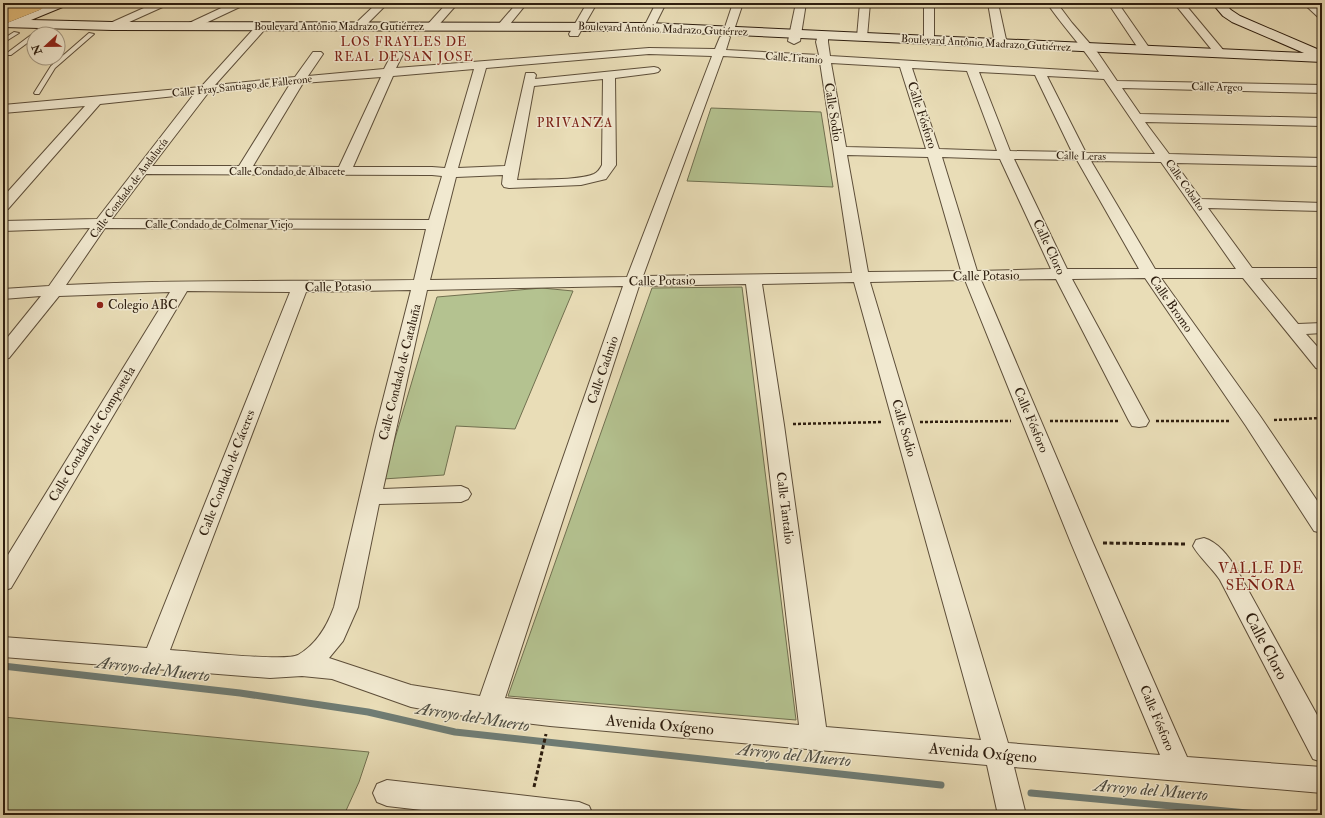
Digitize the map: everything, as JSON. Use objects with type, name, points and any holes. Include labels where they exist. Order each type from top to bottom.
[{"type":"main road","points":[[3,6],[10,3]]},
{"type":"main road","points":[[6,26],[38,3]]},
{"type":"street","points":[[6,26],[61,3]]},
{"type":"street","points":[[3,10],[34,8],[61,3]]},
{"type":"street","points":[[61,3],[50,16],[58,22],[80,26]]},
{"type":"street","points":[[112,26],[163,3]]},
{"type":"street","points":[[191,26],[240,3]]},
{"type":"street","points":[[359,26],[383,3]]},
{"type":"street","points":[[432,26],[453,3]]},
{"type":"street","points":[[502,27],[522,3]]},
{"type":"street","points":[[576,30],[592,3]]},
{"type":"street","points":[[649,27],[661,3]]},
{"type":"street","name":"Calle Cadmio","points":[[490,707],[633,281],[738,3]]},
{"type":"street","points":[[795,37],[801,3]]},
{"type":"street","points":[[862,37],[865,3]]},
{"type":"street","points":[[929,3],[929,40]]},
{"type":"street","points":[[993,3],[1000,44]]},
{"type":"street","name":"Calle Cobalto","points":[[1052,3],[1091,51],[1136,118],[1248,274],[1322,364]]},
{"type":"street","points":[[1113,3],[1144,50]]},
{"type":"street","points":[[1179,3],[1220,53]]},
{"type":"street","points":[[1218,3],[1227,13],[1236,19],[1322,58]]},
{"type":"street","points":[[1234,3],[1244,13],[1255,19],[1322,47]]},
{"type":"street","points":[[1308,3],[1322,15]]},
{"type":"street","name":"Boulevard Antônio Madrazo Gutiérrez","points":[[6,26],[191,26],[259,30],[576,30],[649,27],[725,40]]},
{"type":"street","name":"Boulevard Antônio Madrazo Gutiérrez","points":[[6,26],[26,32]]},
{"type":"street","name":"Boulevard Antônio Madrazo Gutiérrez","points":[[66,34],[259,30],[359,26],[502,27],[576,30],[725,40],[795,37],[1091,51],[1144,50],[1322,58]]},
{"type":"street","name":"Calle Condado de Andalucía","points":[[3,354],[55,290],[101,223],[204,90],[259,30]]},
{"type":"street","name":"Boulevard Antônio Madrazo Gutiérrez","points":[[822,38],[862,37],[929,40],[1322,66]]},
{"type":"street","name":"Calle Sodio","points":[[822,38],[861,278],[998,754],[1012,815]]},
{"type":"street","name":"Calle Titanio","points":[[481,66],[649,51],[725,40],[825,60],[1039,72],[1110,80]]},
{"type":"street","points":[[244,170],[299,80],[317,54]]},
{"type":"street","points":[[344,171],[398,54]]},
{"type":"street","name":"Calle Fósforo","points":[[905,64],[934,153],[971,276],[1082,543],[1179,768]]},
{"type":"street","name":"Calle Fray Santiago de Fallerone","points":[[3,109],[299,80],[481,66]]},
{"type":"street","name":"Calle Condado de Cataluña","points":[[302,666],[331,641],[340,625],[346,607],[357,563],[370,497],[422,286],[435,225],[444,170],[481,66]]},
{"type":"street","name":"Calle Cloro","points":[[972,68],[1005,154],[1061,274],[1139,421]]},
{"type":"street","points":[[609,74],[609,165],[603,174],[600,177],[587,180],[509,188],[511,166],[530,79],[654,70]]},
{"type":"street","name":"Calle Bromo","points":[[1039,72],[1081,156],[1150,274],[1253,421],[1322,525]]},
{"type":"street","name":"Calle Argeo","points":[[1110,80],[1322,89]]},
{"type":"street","points":[[3,206],[96,101]]},
{"type":"street","points":[[1136,118],[1322,122]]},
{"type":"street","name":"Calle Leras","points":[[840,151],[1322,162]]},
{"type":"street","name":"Calle Condado de Albacete","points":[[142,170],[444,170],[511,166]]},
{"type":"street","points":[[1197,203],[1322,207]]},
{"type":"street","name":"Calle Condado de Colmenar Viejo","points":[[3,226],[101,223],[435,225]]},
{"type":"street","name":"Calle Potasio","points":[[3,294],[55,290],[182,286],[422,286],[1061,274],[1322,273]]},
{"type":"street","name":"Calle Tantalio","points":[[754,279],[814,738]]},
{"type":"street","name":"Calle Condado de Compostela","points":[[3,582],[182,286]]},
{"type":"street","name":"Calle Condado de Cáceres","points":[[156,658],[300,287]]},
{"type":"street","points":[[1292,328],[1322,328]]},
{"type":"street","points":[[370,497],[461,494]]},
{"type":"street","name":"Calle Cloro","points":[[1204,546],[1220,562],[1228,574],[1322,750]]},
{"type":"street","name":"Avenida Oxígeno","points":[[3,647],[270,668],[302,666],[332,669],[411,696],[449,703],[550,715],[998,754],[1322,780]]},
{"type":"street","points":[[387,793],[579,815]]},
{"type":"lane","points":[[3,41],[6,26]]},
{"type":"lane","points":[[37,92],[53,67],[91,34]]},
{"type":"lane","points":[[9,54],[26,41]]},
{"type":"path","points":[[1082,543],[1159,542],[1204,546]]},
{"type":"path","points":[[534,782],[547,729]]},
{"type":"green space","points":[[711,108],[821,112],[833,187],[687,181]]},
{"type":"green space","points":[[742,287],[796,720],[508,696],[652,288]]},
{"type":"green space","points":[[542,288],[573,291],[515,429],[456,426],[444,475],[383,479],[437,297]]},
{"type":"green space","points":[[3,717],[369,752],[359,782],[344,815],[3,815]]},
{"type":"waterway","name":"Arroyo del Muerto","points":[[3,666],[240,693],[368,712],[455,732],[941,785]]},
{"type":"waterway","name":"Arroyo del Muerto","points":[[1031,793],[1269,815]]},
{"type":"place","name":"Colegio ABC","points":[[100,305]]},
{"type":"district","name":"LOS FRAYLES DE REAL DE SAN JOSE","points":[[404,50]]},
{"type":"district","name":"PRIVANZA","points":[[575,123]]},
{"type":"district","name":"VALLE DE SEÑORA","points":[[1261,576]]}]
